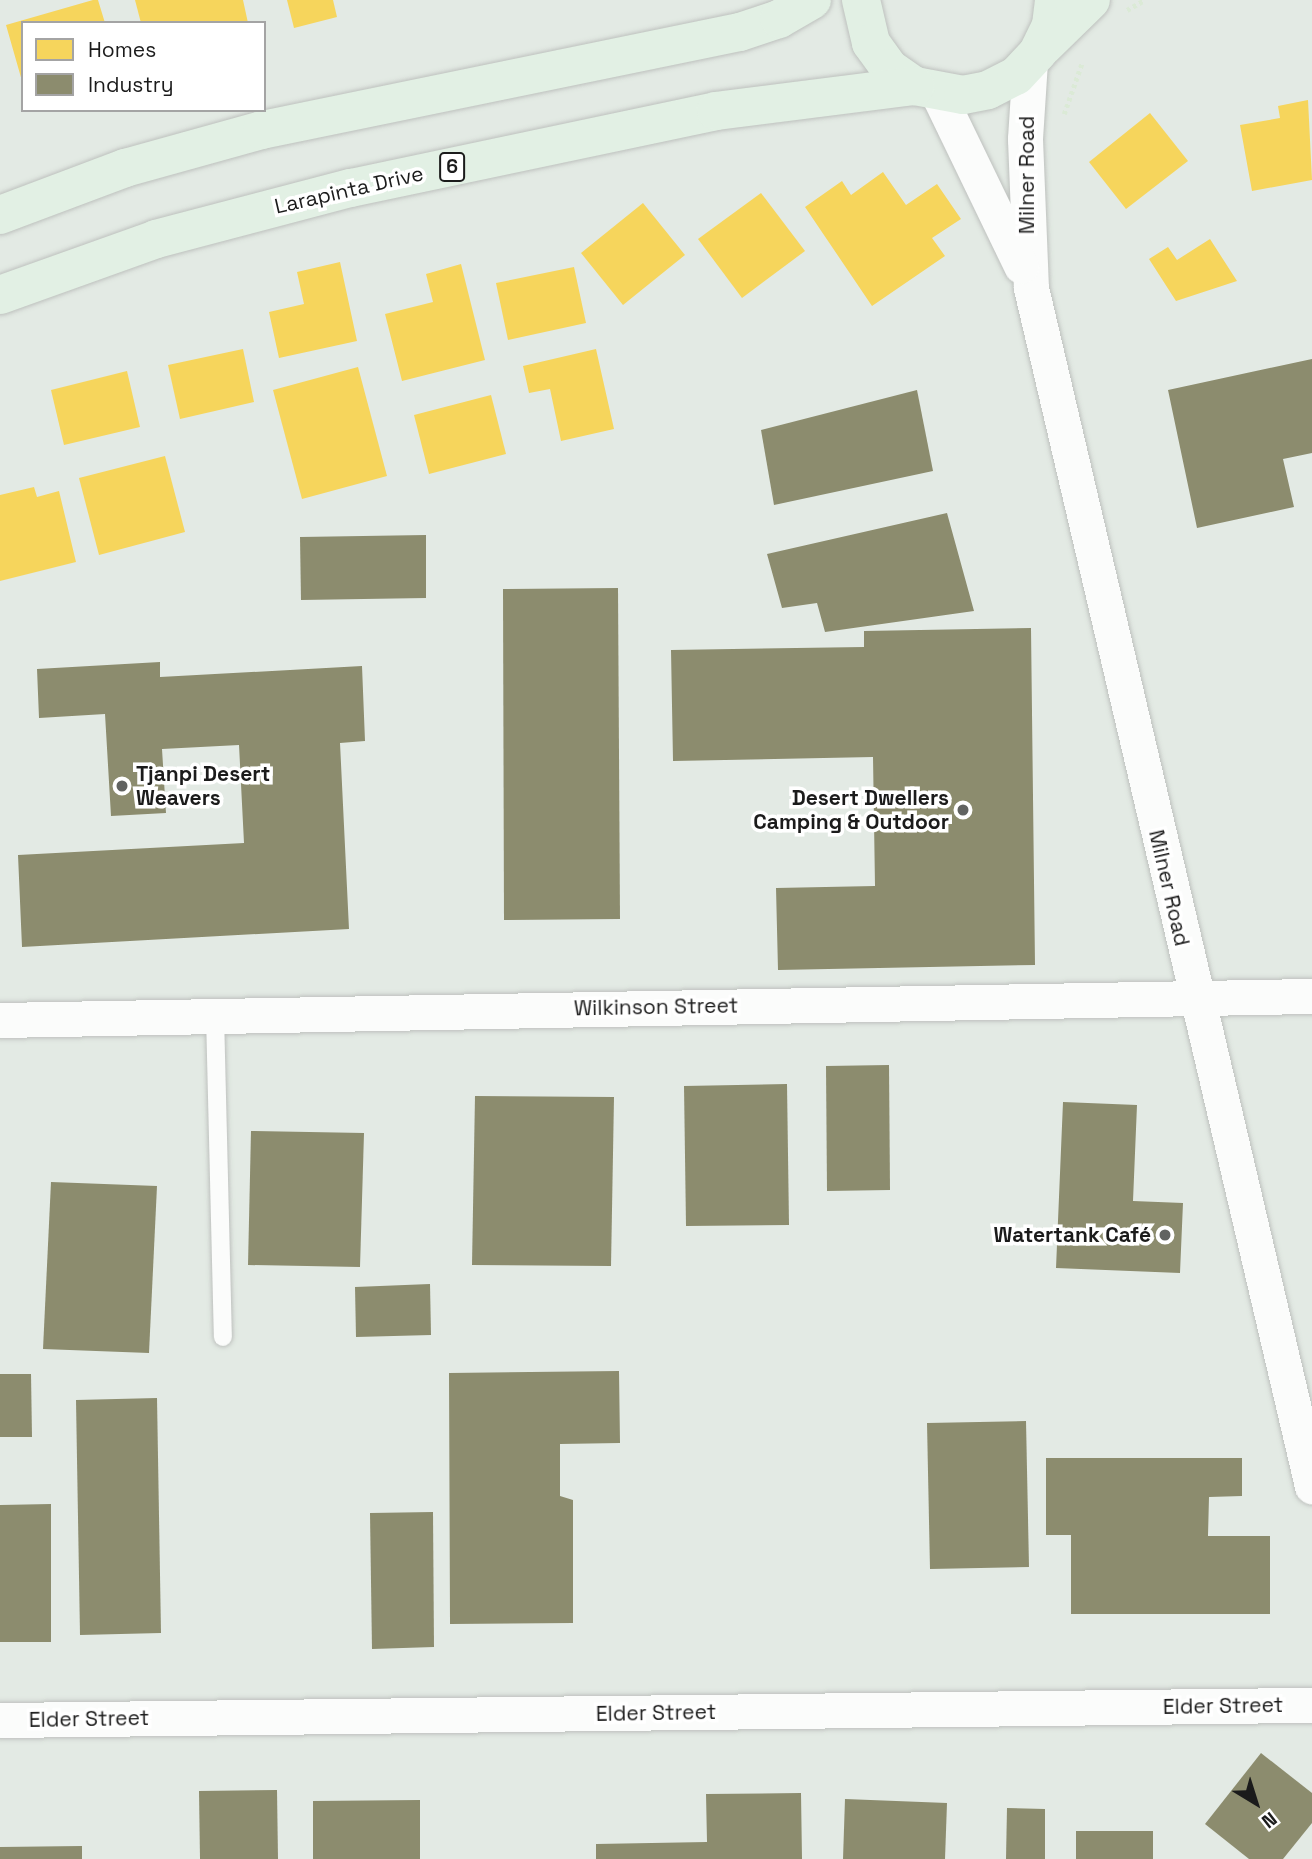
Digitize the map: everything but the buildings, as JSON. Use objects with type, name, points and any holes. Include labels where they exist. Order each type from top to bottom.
[{"type":"main road","points":[[0,215],[125,168],[262,130],[740,32],[779,19],[812,0]]},
{"type":"main road","points":[[861,0],[871,43],[889,68],[926,90]]},
{"type":"main road","name":"6","points":[[1034,57],[1051,25],[1054,0]]},
{"type":"main road","name":"6","points":[[926,90],[988,90],[1016,76],[1091,0]]},
{"type":"main road","name":"Larapinta Drive","points":[[0,295],[70,266],[156,239],[351,188],[728,109],[926,90]]},
{"type":"street","name":"Milner Road","points":[[1034,57],[1025,139],[1031,288],[1194,996],[1312,1486]]},
{"type":"street","name":"Milner Road","points":[[926,90],[1031,288]]},
{"type":"street","name":"Wilkinson Street","points":[[0,1020],[1194,996],[1312,996]]},
{"type":"street","name":"Elder Street","points":[[0,1720],[1312,1705]]},
{"type":"lane","points":[[215,1015],[223,1337]]},
{"type":"place","name":"Tjanpi Desert Weavers","points":[[122,786]]},
{"type":"place","name":"Desert Dwellers Camping & Outdoor","points":[[963,810]]},
{"type":"place","name":"Watertank Café","points":[[1165,1235]]}]
